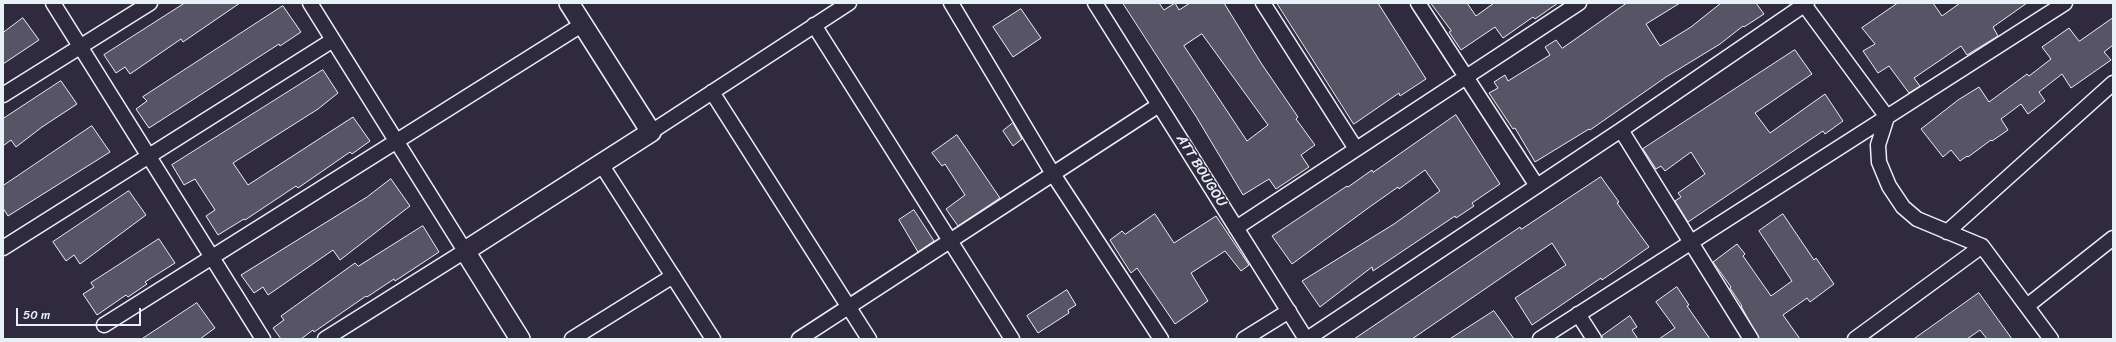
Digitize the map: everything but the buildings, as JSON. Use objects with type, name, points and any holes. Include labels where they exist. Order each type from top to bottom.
[{"type":"street","points":[[54,3],[263,339]]},
{"type":"street","points":[[3,95],[150,3]]},
{"type":"street","points":[[310,3],[520,339]]},
{"type":"street","points":[[569,3],[651,132]]},
{"type":"street","points":[[325,339],[651,132],[849,3]]},
{"type":"street","points":[[951,3],[1053,174],[1161,339]]},
{"type":"street","name":"ATT BOUGOU","points":[[1095,3],[1306,339]]},
{"type":"street","points":[[1263,3],[1356,150]]},
{"type":"street","points":[[1418,3],[1537,186]]},
{"type":"street","points":[[1540,339],[2065,3]]},
{"type":"street","points":[[1236,228],[1576,4]]},
{"type":"street","points":[[1306,339],[1621,130],[1804,4],[1887,117]]},
{"type":"street","points":[[104,325],[213,258],[583,24]]},
{"type":"street","points":[[814,26],[951,240],[1012,339]]},
{"type":"street","points":[[3,248],[334,40]]},
{"type":"street","points":[[1947,232],[2113,83]]},
{"type":"street","points":[[712,92],[869,339]]},
{"type":"street","points":[[798,339],[1159,105]]},
{"type":"street","points":[[1887,117],[1878,145],[1879,162],[1889,186],[1903,207],[1917,219],[1982,246],[2051,339]]},
{"type":"street","points":[[1621,130],[1752,339]]},
{"type":"street","points":[[601,164],[713,339]]},
{"type":"street","points":[[2027,306],[2113,238]]},
{"type":"street","points":[[1855,339],[1982,246]]},
{"type":"street","points":[[572,339],[673,276]]},
{"type":"street","points":[[1244,339],[1289,311]]},
{"type":"street","points":[[1578,314],[1594,339]]}]
